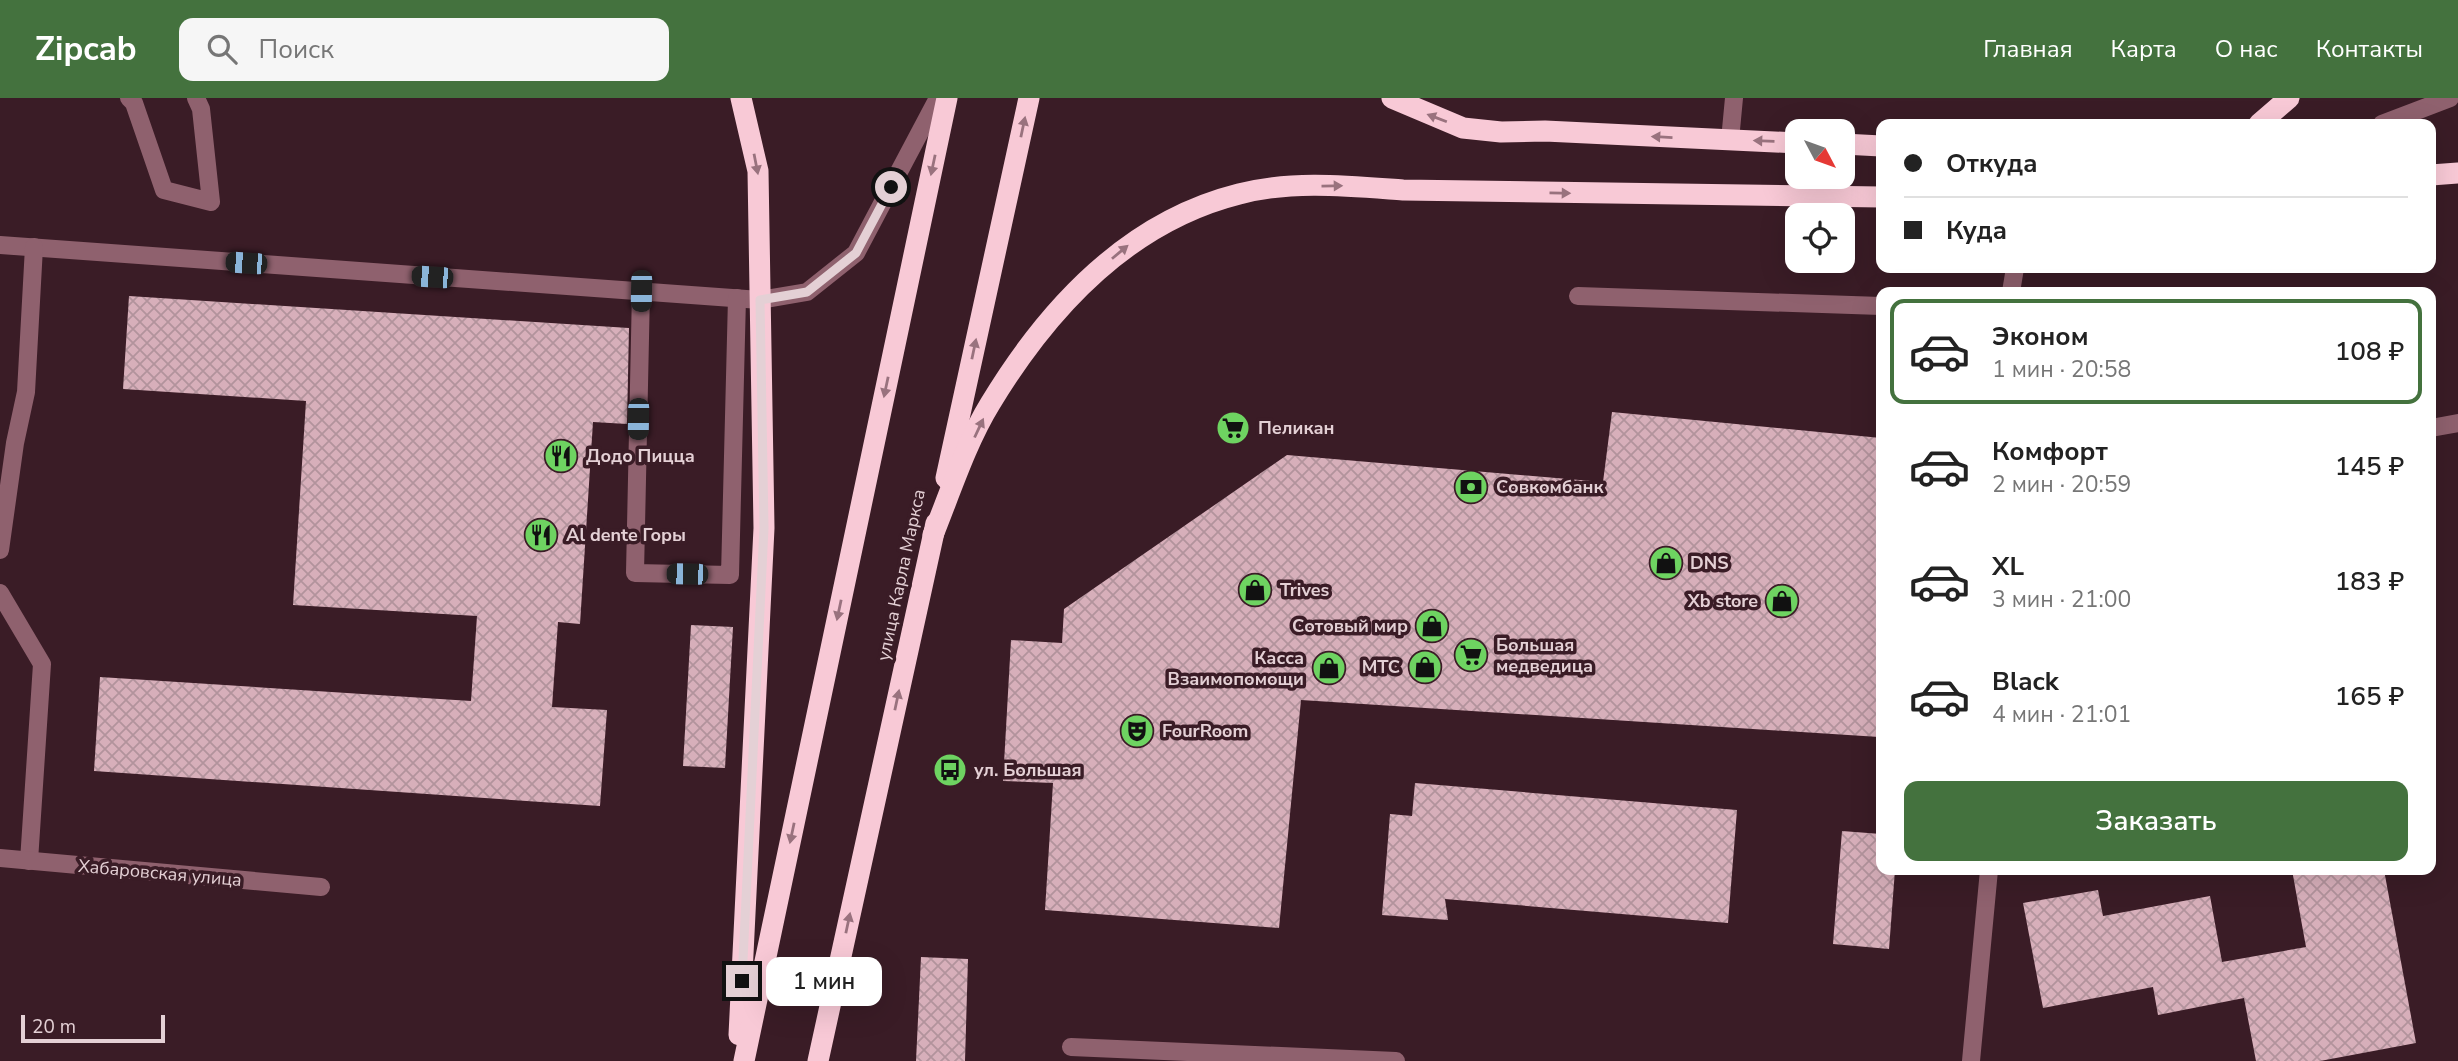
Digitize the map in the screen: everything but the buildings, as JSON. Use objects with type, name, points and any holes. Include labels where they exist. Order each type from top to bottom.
[{"type":"highway","points":[[738,1061],[764,528],[758,171],[741,98]]},
{"type":"highway","points":[[744,1061],[947,98]]},
{"type":"highway","name":"улица Карла Маркса","points":[[818,1061],[1029,98]]},
{"type":"highway","points":[[1392,98],[1464,128],[1501,132],[1545,131],[1785,142]]},
{"type":"highway","points":[[2265,119],[2289,98]]},
{"type":"highway","points":[[1855,145],[1876,146]]},
{"type":"highway","points":[[2436,175],[2458,173]]},
{"type":"highway","points":[[933,536],[989,406],[1018,362],[1059,309],[1134,240],[1167,220],[1200,206],[1253,191],[1346,186],[1403,190],[1876,197]]},
{"type":"street","points":[[129,98],[134,103],[164,190],[211,202],[201,108],[196,98]]},
{"type":"street","points":[[0,245],[760,300],[807,292],[856,253],[938,98]]},
{"type":"street","points":[[1730,140],[1734,98]]},
{"type":"street","points":[[2395,119],[2450,98]]},
{"type":"street","points":[[0,550],[15,443],[26,393],[34,247]]},
{"type":"street","points":[[641,291],[635,573],[730,576],[737,298]]},
{"type":"street","points":[[1578,296],[1876,306]]},
{"type":"street","points":[[2436,427],[2458,423]]},
{"type":"street","points":[[0,593],[42,664],[29,861]]},
{"type":"street","name":"Хабаровская улица","points":[[0,858],[321,887]]},
{"type":"street","points":[[1971,1061],[1989,875]]},
{"type":"street","points":[[1070,1047],[1396,1061]]},
{"type":"place","name":"Пеликан","points":[[1233,428]]},
{"type":"place","name":"Додо Пицца","points":[[561,456]]},
{"type":"place","name":"Совкомбанк","points":[[1471,487]]},
{"type":"place","name":"Al dente Горы","points":[[541,535]]},
{"type":"place","name":"DNS","points":[[1666,563]]},
{"type":"place","name":"Trives","points":[[1255,590]]},
{"type":"place","name":"Xb store","points":[[1782,601]]},
{"type":"place","name":"Сотовый мир","points":[[1432,626]]},
{"type":"place","name":"Большая медведица","points":[[1471,655]]},
{"type":"place","name":"МТС","points":[[1425,667]]},
{"type":"place","name":"Касса Взаимопомощи","points":[[1329,668]]},
{"type":"place","name":"FourRoom","points":[[1137,731]]},
{"type":"place","name":"ул. Большая","points":[[950,770]]},
{"type":"route","points":[[742,981],[764,528],[760,300],[807,292],[856,253],[891,187]]}]
